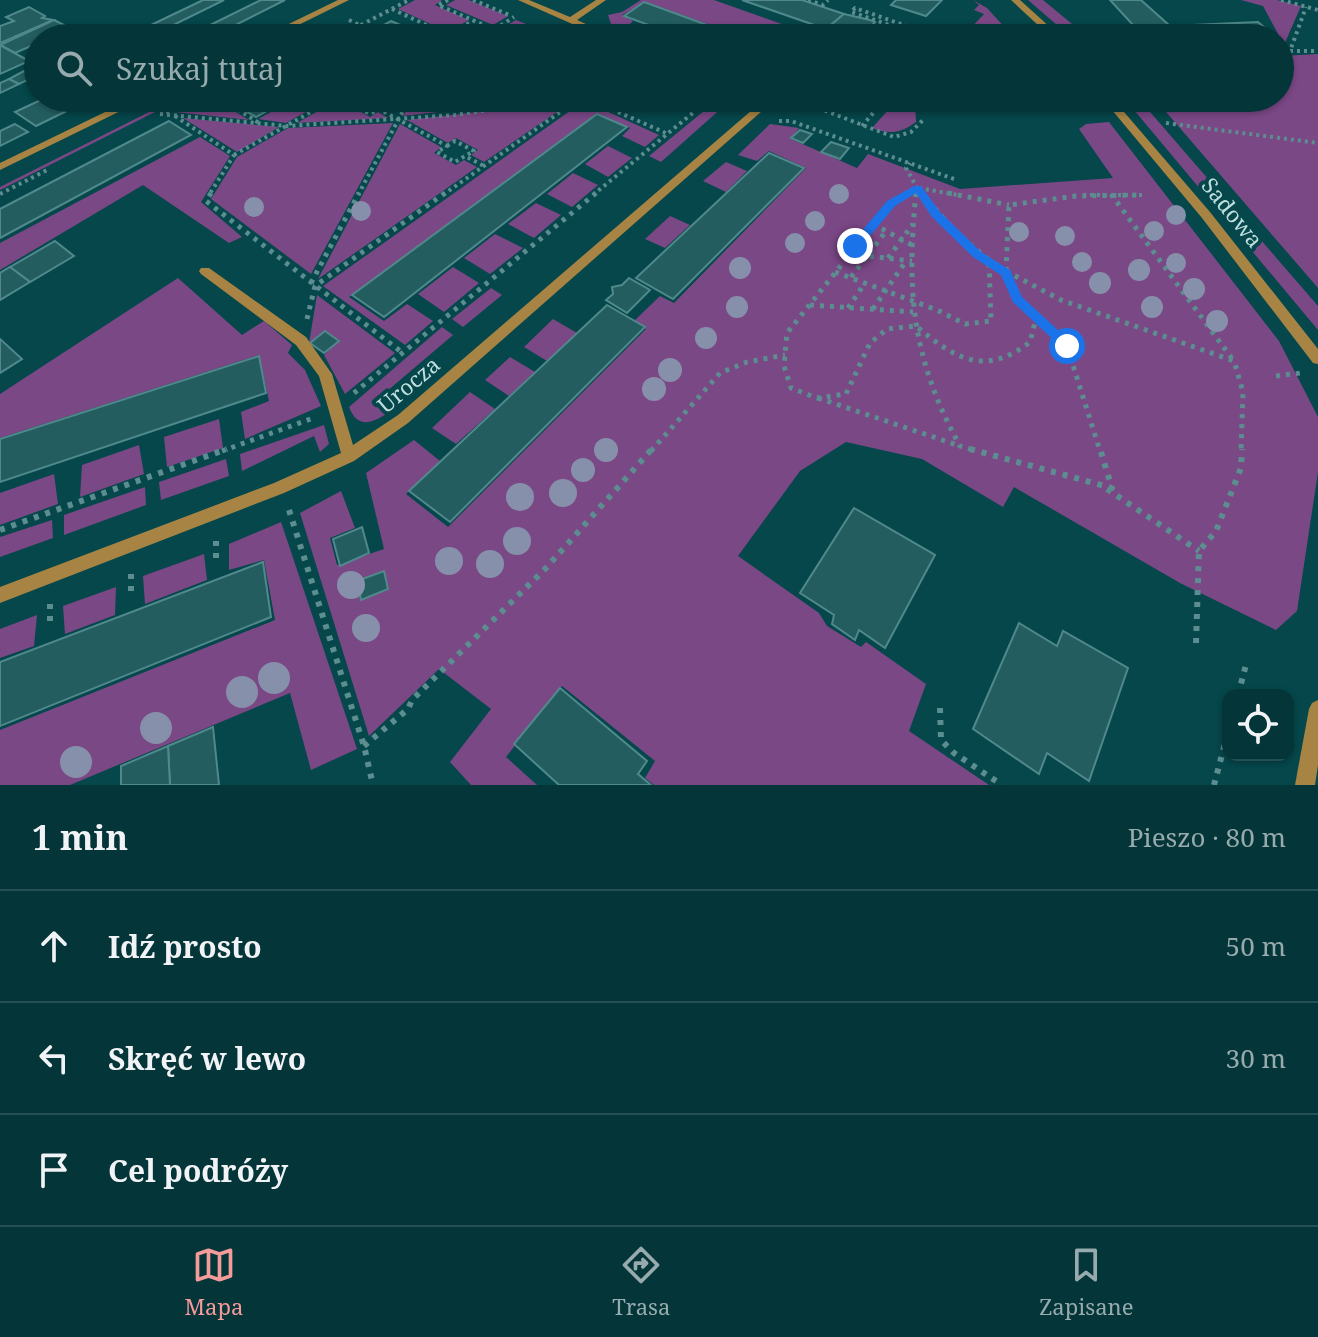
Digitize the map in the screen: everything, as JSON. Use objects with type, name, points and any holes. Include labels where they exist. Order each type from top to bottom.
[{"type":"street","points":[[294,24],[345,0]]},
{"type":"street","points":[[522,0],[580,24]]},
{"type":"street","points":[[571,20],[602,0]]},
{"type":"street","points":[[1015,0],[1042,24]]},
{"type":"street","points":[[0,167],[113,112]]},
{"type":"street","name":"Urocza","points":[[0,595],[253,499],[349,456],[403,419],[756,112]]},
{"type":"street","name":"Sadowa","points":[[1119,112],[1206,215],[1318,359]]},
{"type":"street","points":[[205,271],[301,341],[325,374],[349,456]]},
{"type":"street","points":[[1305,785],[1318,709]]},
{"type":"path","points":[[363,24],[409,0]]},
{"type":"path","points":[[448,0],[438,5],[482,24]]},
{"type":"path","points":[[810,1],[823,5],[828,0]]},
{"type":"path","points":[[1281,0],[1318,10]]},
{"type":"path","points":[[1294,40],[1306,7]]},
{"type":"path","points":[[884,24],[851,12],[855,8],[901,24]]},
{"type":"path","points":[[392,9],[424,24]]},
{"type":"path","points":[[502,24],[514,17]]},
{"type":"path","points":[[467,24],[474,20]]},
{"type":"path","points":[[1294,51],[1318,51]]},
{"type":"path","points":[[147,120],[168,112]]},
{"type":"path","points":[[242,112],[260,123]]},
{"type":"path","points":[[312,112],[234,155],[206,201],[404,354]]},
{"type":"path","points":[[385,112],[447,146]]},
{"type":"path","points":[[301,341],[313,285],[402,112]]},
{"type":"path","points":[[160,114],[287,126],[456,112]]},
{"type":"path","points":[[313,285],[563,112]]},
{"type":"path","points":[[616,112],[668,134]]},
{"type":"path","points":[[0,530],[232,449],[336,408],[694,112]]},
{"type":"path","points":[[827,112],[894,137],[911,132],[923,120]]},
{"type":"path","points":[[862,126],[874,112]]},
{"type":"path","points":[[172,115],[234,155]]},
{"type":"path","points":[[770,121],[791,121],[954,179]]},
{"type":"path","points":[[1166,123],[1318,143]]},
{"type":"path","points":[[455,141],[474,151],[455,162],[437,152],[447,146],[455,141]]},
{"type":"path","points":[[465,156],[484,166]]},
{"type":"path","points":[[910,163],[906,168],[936,214],[977,254],[1006,273],[1047,295],[1234,361]]},
{"type":"path","points":[[0,194],[55,166]]},
{"type":"path","points":[[917,188],[909,261],[913,312],[940,412],[960,446]]},
{"type":"path","points":[[1009,205],[1006,273],[1017,299],[1067,346],[1112,488],[960,446],[791,388],[784,366],[787,333],[891,203],[917,188],[1009,205],[1046,198],[1111,193],[1142,195]]},
{"type":"path","points":[[1111,193],[1234,361],[1243,392],[1241,468],[1216,531],[1199,551],[1196,643]]},
{"type":"path","points":[[888,259],[913,223]]},
{"type":"path","points":[[873,224],[912,245]]},
{"type":"path","points":[[851,277],[886,231]]},
{"type":"path","points":[[849,254],[909,261]]},
{"type":"path","points":[[873,309],[909,261]]},
{"type":"path","points":[[835,272],[912,300],[965,324],[991,321],[989,262]]},
{"type":"path","points":[[848,308],[865,283]]},
{"type":"path","points":[[809,305],[913,312]]},
{"type":"path","points":[[817,398],[846,394],[870,343],[887,329],[916,326],[942,349],[973,359],[1005,360],[1030,342],[1036,317]]},
{"type":"path","points":[[364,746],[408,709],[412,700],[546,568],[720,373],[747,362],[785,355]]},
{"type":"path","points":[[1103,486],[1199,551]]},
{"type":"path","points":[[289,510],[364,746],[373,785]]},
{"type":"path","points":[[216,541],[216,561]]},
{"type":"path","points":[[131,574],[131,594]]},
{"type":"path","points":[[50,604],[50,624]]},
{"type":"path","points":[[1240,689],[1247,661]]},
{"type":"path","points":[[940,708],[941,740],[954,753],[1002,785]]},
{"type":"path","points":[[1214,785],[1222,755]]},
{"type":"shaded area","points":[[415,0],[442,0],[435,5],[469,20],[462,24],[431,24],[398,9]]},
{"type":"shaded area","points":[[455,0],[469,0],[508,16],[491,24],[446,5]]},
{"type":"shaded area","points":[[641,0],[714,0],[782,24],[708,24],[646,2],[622,15],[633,21],[630,24],[611,24],[608,15],[622,12]]},
{"type":"shaded area","points":[[973,0],[987,8],[1002,24],[975,24],[984,14],[974,10],[979,5]]},
{"type":"shaded area","points":[[1028,0],[1043,0],[1072,24],[1056,24]]},
{"type":"shaded area","points":[[1241,0],[1277,0],[1301,6],[1293,24],[1273,24],[1263,6]]},
{"type":"shaded area","points":[[1318,54],[1318,288],[1166,112],[1294,112],[1294,55]]},
{"type":"shaded area","points":[[149,112],[155,112],[0,190],[0,187]]},
{"type":"shaded area","points":[[175,112],[236,112],[249,120]]},
{"type":"shaded area","points":[[271,112],[306,112],[286,123],[258,119]]},
{"type":"shaded area","points":[[316,112],[361,112],[370,117],[378,112],[388,118],[297,123]]},
{"type":"shaded area","points":[[405,112],[438,112],[403,116]]},
{"type":"shaded area","points":[[477,112],[557,112],[484,162],[471,155],[478,150],[456,138],[448,143],[407,120]]},
{"type":"shaded area","points":[[568,112],[608,112],[659,135],[645,147],[622,136],[630,128],[597,113],[349,297],[384,321],[407,304],[433,321],[405,345],[323,286]]},
{"type":"shaded area","points":[[703,112],[717,112],[661,162],[649,156]]},
{"type":"shaded area","points":[[886,112],[915,112],[916,122],[900,131],[884,132],[872,128]]},
{"type":"shaded area","points":[[1136,112],[1150,112],[1318,306],[1318,330]]},
{"type":"shaded area","points":[[183,118],[279,127],[237,152]]},
{"type":"shaded area","points":[[1109,122],[1279,341],[1318,417],[1318,472],[1297,611],[1276,630],[1180,583],[1014,487],[1003,507],[922,459],[846,442],[800,471],[738,556],[819,613],[827,626],[861,647],[866,642],[926,684],[909,731],[989,785],[654,785],[645,778],[655,761],[562,686],[506,757],[537,785],[471,785],[450,762],[491,709],[439,669],[369,736],[300,513],[341,491],[355,528],[330,538],[337,565],[384,549],[366,473],[414,440],[440,461],[406,494],[448,527],[646,329],[634,321],[660,296],[674,303],[806,168],[769,151],[757,161],[738,155],[770,124],[799,128],[791,139],[857,168],[868,154],[960,189],[1113,178],[1079,129],[1086,124]]},
{"type":"shaded area","points":[[393,123],[311,274],[211,199],[237,157],[288,128]]},
{"type":"shaded area","points":[[400,124],[441,147],[434,153],[456,165],[464,160],[477,167],[318,279]]},
{"type":"shaded area","points":[[200,137],[230,156],[201,202],[242,237],[229,243],[143,185],[0,270],[0,243]]},
{"type":"shaded area","points":[[608,146],[632,158],[608,177],[585,164]]},
{"type":"shaded area","points":[[726,162],[747,171],[726,192],[703,181]]},
{"type":"shaded area","points":[[573,173],[598,185],[572,207],[547,194]]},
{"type":"shaded area","points":[[536,203],[561,215],[534,238],[508,224]]},
{"type":"shaded area","points":[[670,216],[690,225],[665,248],[645,239]]},
{"type":"shaded area","points":[[495,234],[523,248],[490,274],[464,258]]},
{"type":"shaded area","points":[[453,267],[479,283],[444,312],[418,294]]},
{"type":"shaded area","points":[[178,278],[242,335],[264,321],[292,345],[288,353],[305,370],[321,406],[245,439],[241,412],[269,401],[259,355],[0,438],[0,394]]},
{"type":"shaded area","points":[[491,288],[502,295],[463,327],[452,319]]},
{"type":"shaded area","points":[[317,295],[395,353],[345,394],[324,355],[339,340],[324,331],[309,343]]},
{"type":"shaded area","points":[[553,319],[577,333],[547,361],[524,347]]},
{"type":"shaded area","points":[[442,327],[453,335],[373,403],[386,414],[370,422],[356,418],[349,407]]},
{"type":"shaded area","points":[[510,357],[535,372],[509,396],[485,380]]},
{"type":"shaded area","points":[[470,392],[495,409],[456,444],[432,428]]},
{"type":"shaded area","points":[[219,419],[223,448],[167,467],[164,437]]},
{"type":"shaded area","points":[[324,425],[329,444],[320,452],[314,436],[242,471],[240,454]]},
{"type":"shaded area","points":[[139,445],[144,474],[80,497],[82,465]]},
{"type":"shaded area","points":[[226,459],[229,476],[161,500],[159,482]]},
{"type":"shaded area","points":[[54,474],[58,504],[0,525],[0,493]]},
{"type":"shaded area","points":[[145,487],[146,505],[64,535],[64,515]]},
{"type":"shaded area","points":[[52,520],[53,538],[0,557],[0,537]]},
{"type":"shaded area","points":[[281,522],[357,749],[311,770],[290,693],[70,785],[0,785],[0,730],[275,620],[264,560],[229,570],[229,544]]},
{"type":"shaded area","points":[[204,554],[207,580],[145,604],[143,576]]},
{"type":"shaded area","points":[[116,587],[115,615],[65,634],[63,606]]},
{"type":"shaded area","points":[[37,615],[34,646],[0,658],[0,629]]},
{"type":"building","points":[[203,0],[224,0],[175,24],[153,24]]},
{"type":"building","points":[[261,0],[285,0],[238,24],[212,24]]},
{"type":"building","points":[[742,0],[802,0],[844,14],[832,24],[812,24]]},
{"type":"building","points":[[896,0],[942,0],[926,16],[891,5]]},
{"type":"building","points":[[1110,0],[1141,0],[1168,24],[1132,24]]},
{"type":"building","points":[[644,2],[704,24],[646,24],[624,16]]},
{"type":"building","points":[[29,7],[45,16],[42,18],[53,20],[44,24],[24,24],[24,33],[0,43],[0,26],[14,21],[6,17]]},
{"type":"building","points":[[844,14],[875,22],[873,24],[832,24]]},
{"type":"building","points":[[1258,22],[1260,24],[1214,24]]},
{"type":"building","points":[[24,34],[24,49],[15,53],[0,45]]},
{"type":"building","points":[[0,45],[24,58],[24,63],[0,74]]},
{"type":"building","points":[[24,71],[24,82],[19,84],[9,79]]},
{"type":"building","points":[[9,79],[19,84],[0,93],[0,83]]},
{"type":"building","points":[[24,108],[24,112],[65,112],[36,126],[15,112]]},
{"type":"building","points":[[248,112],[265,112],[256,117]]},
{"type":"building","points":[[597,114],[627,127],[384,317],[352,295]]},
{"type":"building","points":[[169,121],[191,135],[0,238],[0,209]]},
{"type":"building","points":[[15,124],[28,132],[0,146],[0,131]]},
{"type":"building","points":[[800,130],[812,134],[803,143],[791,138]]},
{"type":"building","points":[[831,142],[849,148],[840,159],[821,152]]},
{"type":"building","points":[[769,153],[804,168],[673,299],[636,278]]},
{"type":"building","points":[[55,241],[74,256],[30,282],[10,267]]},
{"type":"building","points":[[10,267],[30,282],[0,300],[0,273]]},
{"type":"building","points":[[629,278],[650,290],[627,313],[606,300],[613,294],[612,287],[622,285]]},
{"type":"building","points":[[607,305],[645,327],[450,522],[409,491]]},
{"type":"building","points":[[325,331],[339,341],[324,353],[310,343]]},
{"type":"building","points":[[0,339],[22,359],[0,373]]},
{"type":"building","points":[[259,356],[266,393],[0,482],[0,439]]},
{"type":"building","points":[[854,508],[935,555],[885,648],[859,630],[855,640],[832,624],[834,615],[800,593]]},
{"type":"building","points":[[362,527],[369,553],[340,566],[333,539]]},
{"type":"building","points":[[263,562],[271,617],[0,726],[0,662]]},
{"type":"building","points":[[384,571],[388,589],[361,600],[357,581]]},
{"type":"building","points":[[1019,623],[1057,646],[1063,631],[1128,668],[1089,781],[1047,753],[1039,774],[973,729]]},
{"type":"building","points":[[560,688],[647,761],[638,774],[651,785],[559,785],[514,744]]},
{"type":"building","points":[[213,727],[219,785],[170,785],[168,746]]},
{"type":"building","points":[[168,746],[170,785],[121,785],[121,766]]},
{"type":"route","points":[[855,246],[891,203],[917,188],[936,214],[977,254],[1006,273],[1017,299],[1067,346]]}]
